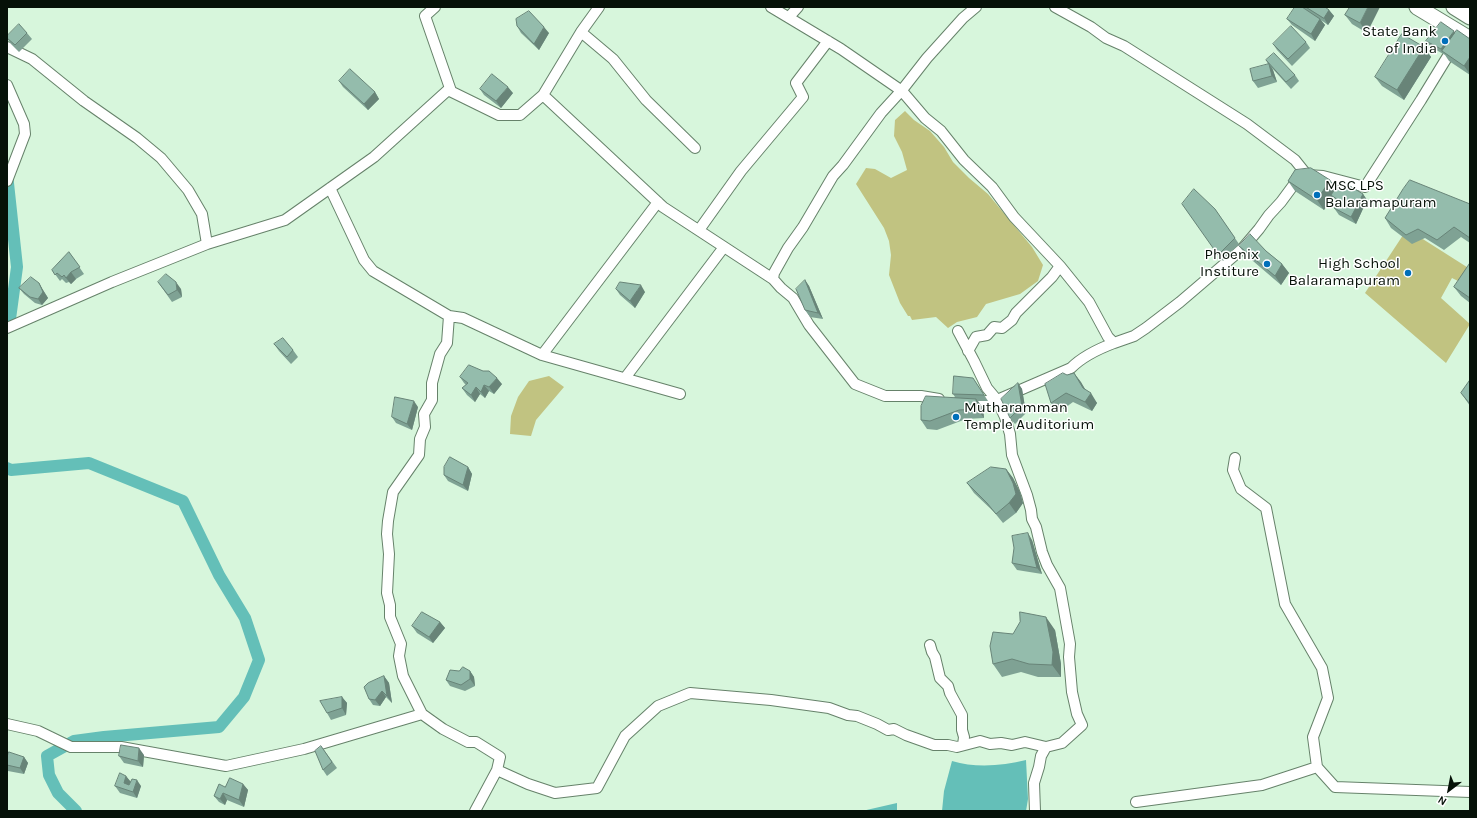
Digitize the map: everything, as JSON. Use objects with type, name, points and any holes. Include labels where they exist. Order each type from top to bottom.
[{"type":"main road","points":[[1417,7],[1466,36]]},
{"type":"main road","points":[[1454,7],[1470,17]]},
{"type":"street","points":[[435,7],[425,16],[451,91]]},
{"type":"street","points":[[7,328],[112,282],[207,244],[285,220],[374,157],[448,90],[499,114],[520,115],[542,95],[581,32],[599,7]]},
{"type":"street","points":[[771,7],[828,41],[902,90],[926,118],[941,131],[964,160],[992,187],[1014,216],[1060,266],[1089,302],[1108,337],[1114,343]]},
{"type":"street","points":[[789,17],[798,7]]},
{"type":"street","points":[[773,279],[774,272],[788,248],[803,227],[834,176],[881,114],[927,58],[963,18],[976,7]]},
{"type":"street","points":[[1055,7],[1091,27],[1106,38],[1124,46],[1247,124],[1295,160],[1307,175]]},
{"type":"street","points":[[581,32],[613,58],[646,100],[695,148]]},
{"type":"street","points":[[542,95],[658,202],[773,279],[793,298],[809,325],[855,384],[885,396],[921,396],[934,399],[977,402],[997,400],[1071,368],[1078,360],[1098,349],[1134,336],[1146,328],[1231,259],[1259,229],[1295,183],[1307,175],[1323,176],[1365,187],[1421,100],[1466,36]]},
{"type":"street","points":[[699,230],[741,171],[803,97],[796,83],[828,41]]},
{"type":"street","points":[[7,47],[32,59],[84,101],[136,138],[161,158],[188,190],[202,214],[207,244]]},
{"type":"street","points":[[7,84],[24,124],[25,134],[7,181]]},
{"type":"street","points":[[330,188],[364,260],[373,271],[449,316],[463,318],[542,355],[680,394]]},
{"type":"street","points":[[542,355],[658,202]]},
{"type":"street","points":[[625,378],[724,247]]},
{"type":"street","points":[[968,351],[976,336],[987,335],[994,326],[1002,328],[1012,320],[1016,313],[1052,278],[1060,266]]},
{"type":"street","points":[[449,316],[447,343],[440,354],[432,383],[432,400],[424,414],[425,428],[420,439],[419,455],[393,492],[387,534],[389,554],[387,593],[390,605],[390,617],[401,644],[399,656],[403,676],[422,714],[442,729],[468,742],[476,742],[500,756],[497,770],[475,811]]},
{"type":"street","points":[[497,770],[528,784],[555,793],[597,788],[625,736],[658,706],[690,693],[771,700],[829,708],[848,715],[857,716],[888,730],[894,729],[934,745],[948,745],[957,747],[980,741],[990,744],[1012,744],[1025,742],[1046,747],[1062,743],[1082,725],[1077,714],[1072,692],[1068,630],[1060,588],[1047,565],[1042,552],[1027,496],[1012,455],[1010,434],[1005,417],[997,400],[986,388],[958,331]]},
{"type":"street","points":[[1235,458],[1233,470],[1241,489],[1266,508],[1285,604],[1322,668],[1328,698],[1313,737],[1317,767],[1335,787],[1470,792]]},
{"type":"street","points":[[930,645],[935,657],[940,678],[948,686],[950,693],[962,715],[964,745]]},
{"type":"street","points":[[7,724],[38,731],[71,747],[121,748],[226,766],[304,749],[422,714]]},
{"type":"street","points":[[1035,811],[1034,782],[1041,756],[1046,747]]},
{"type":"street","points":[[1136,802],[1262,785],[1317,767]]},
{"type":"green space","points":[[905,111],[914,120],[930,131],[944,147],[953,162],[988,194],[1032,247],[1043,265],[1038,281],[1020,294],[986,304],[977,317],[957,322],[948,328],[936,317],[912,320],[910,316],[908,316],[900,303],[889,275],[891,255],[889,241],[884,228],[856,184],[866,168],[875,169],[891,178],[907,170],[902,152],[894,136],[895,120]]},
{"type":"green space","points":[[1407,229],[1470,269],[1462,283],[1452,278],[1441,298],[1470,324],[1446,363],[1365,293]]},
{"type":"green space","points":[[549,376],[564,387],[536,420],[531,436],[510,434],[511,416],[518,397],[529,381]]},
{"type":"water","points":[[1026,760],[1028,799],[1026,811],[942,811],[944,791],[952,761],[970,765],[989,765],[1008,764]]},
{"type":"water","points":[[897,803],[897,811],[862,811]]},
{"type":"building","points":[[1295,7],[1302,7],[1320,19],[1311,34],[1287,19]]},
{"type":"building","points":[[1306,7],[1325,7],[1329,10],[1324,18]]},
{"type":"building","points":[[1350,7],[1368,7],[1360,23],[1345,15]]},
{"type":"building","points":[[529,11],[544,27],[534,44],[517,26],[516,19]]},
{"type":"building","points":[[1441,22],[1454,31],[1441,49],[1426,41]]},
{"type":"building","points":[[19,24],[27,33],[15,45],[7,38],[7,36]]},
{"type":"building","points":[[1291,26],[1306,42],[1288,59],[1273,44]]},
{"type":"building","points":[[1457,30],[1470,39],[1470,57],[1464,66],[1442,51]]},
{"type":"building","points":[[1402,34],[1424,47],[1397,90],[1375,77]]},
{"type":"building","points":[[1274,53],[1295,75],[1286,82],[1266,60]]},
{"type":"building","points":[[1269,64],[1272,76],[1253,81],[1250,69]]},
{"type":"building","points":[[350,69],[375,92],[364,104],[339,81]]},
{"type":"building","points":[[492,74],[508,87],[496,101],[480,89]]},
{"type":"building","points":[[1311,168],[1330,180],[1317,200],[1288,181],[1295,170]]},
{"type":"building","points":[[1410,180],[1470,204],[1470,238],[1454,227],[1437,240],[1418,229],[1406,235],[1385,218]]},
{"type":"building","points":[[1345,183],[1363,194],[1351,217],[1334,208],[1338,200],[1331,195],[1335,189]]},
{"type":"building","points":[[1194,189],[1215,209],[1235,238],[1218,255],[1182,204]]},
{"type":"building","name":"Phoenix Institure","points":[[1250,234],[1266,251],[1282,264],[1275,276],[1239,246]]},
{"type":"building","points":[[69,252],[80,267],[71,272],[66,278],[64,275],[62,277],[57,273],[55,275],[52,270]]},
{"type":"building","points":[[1470,263],[1470,298],[1454,287]]},
{"type":"building","points":[[166,274],[176,282],[177,290],[168,295],[158,282]]},
{"type":"building","points":[[31,277],[39,283],[43,292],[38,299],[30,297],[19,288]]},
{"type":"building","points":[[805,280],[818,313],[805,310],[796,289]]},
{"type":"building","points":[[620,282],[641,285],[630,301],[616,289]]},
{"type":"building","points":[[283,338],[293,350],[287,357],[274,344]]},
{"type":"building","points":[[469,365],[483,371],[489,371],[497,378],[489,387],[484,385],[481,392],[476,387],[471,395],[462,388],[468,383],[460,377]]},
{"type":"building","points":[[1063,373],[1067,375],[1074,373],[1083,388],[1091,393],[1085,402],[1066,393],[1051,403],[1045,384]]},
{"type":"building","points":[[954,376],[973,378],[984,395],[953,394]]},
{"type":"building","points":[[1470,380],[1470,404],[1461,393]]},
{"type":"building","points":[[1018,383],[1022,406],[1010,418],[1001,399]]},
{"type":"building","points":[[926,396],[976,399],[977,409],[959,410],[930,421],[921,420],[921,406]]},
{"type":"building","points":[[395,397],[414,401],[407,424],[392,417]]},
{"type":"building","points":[[450,457],[468,467],[463,485],[444,475],[444,467]]},
{"type":"building","points":[[991,467],[1006,469],[1013,483],[1016,494],[1009,503],[996,514],[967,483]]},
{"type":"building","points":[[1028,533],[1037,568],[1012,563],[1014,548],[1012,536]]},
{"type":"building","points":[[422,612],[440,622],[429,637],[412,626]]},
{"type":"building","points":[[1020,612],[1046,617],[1053,652],[1052,665],[1029,664],[1012,659],[993,664],[990,646],[993,632],[1013,634],[1020,622]]},
{"type":"building","points":[[463,667],[470,671],[470,679],[461,685],[446,680],[450,670],[459,671]]},
{"type":"building","points":[[384,676],[387,696],[382,691],[375,700],[369,699],[364,687],[368,683]]},
{"type":"building","points":[[342,697],[342,708],[327,713],[320,701]]},
{"type":"building","points":[[121,745],[139,748],[138,761],[119,756]]},
{"type":"building","points":[[321,746],[332,762],[323,770],[315,751]]},
{"type":"building","points":[[9,752],[24,757],[20,768],[7,765],[7,757]]},
{"type":"building","points":[[120,773],[126,776],[124,783],[129,785],[132,779],[137,780],[133,792],[115,786]]},
{"type":"building","points":[[230,778],[243,784],[239,800],[223,793],[220,799],[214,796],[219,784],[225,787]]},
{"type":"waterway","points":[[7,174],[17,267],[10,319],[7,320]]},
{"type":"waterway","points":[[7,468],[11,470],[89,463],[183,501],[219,575],[245,618],[259,660],[244,697],[219,727],[74,741],[47,756],[49,775],[58,793],[76,811]]},
{"type":"place","name":"State Bank of India","points":[[1445,41]]},
{"type":"place","name":"MSC LPS Balaramapuram","points":[[1317,195]]},
{"type":"place","name":"Phoenix Institure","points":[[1267,264]]},
{"type":"place","name":"High School Balaramapuram","points":[[1408,273]]},
{"type":"place","name":"Mutharamman Temple Auditorium","points":[[956,417]]}]
